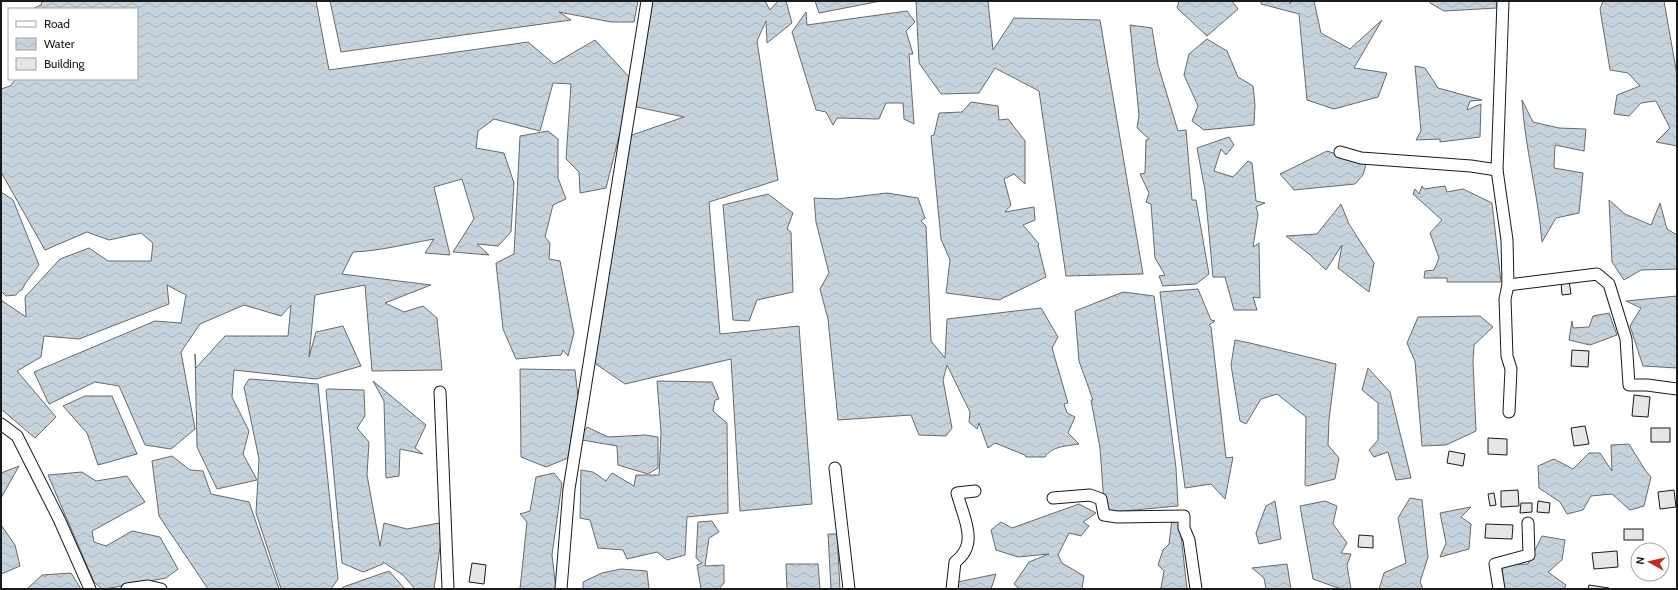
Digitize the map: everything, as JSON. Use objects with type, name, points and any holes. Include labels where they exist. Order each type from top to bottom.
[{"type":"street","points":[[561,589],[569,489],[647,1]]},
{"type":"street","points":[[1503,1],[1497,170],[1507,240],[1508,285],[1505,299],[1507,356],[1511,369],[1511,400],[1509,412]]},
{"type":"street","points":[[1340,152],[1361,158],[1472,166],[1497,170]]},
{"type":"street","points":[[1508,285],[1597,274],[1609,284],[1626,339],[1629,385],[1646,385],[1677,389]]},
{"type":"street","points":[[440,392],[448,589]]},
{"type":"street","points":[[1,424],[17,436],[60,519],[90,589]]},
{"type":"street","points":[[835,468],[849,589]]},
{"type":"street","points":[[952,589],[955,562],[963,556],[968,546],[968,527],[957,494],[975,491]]},
{"type":"street","points":[[1053,498],[1090,495],[1101,500],[1104,515],[1117,517],[1184,516],[1184,528],[1189,540],[1196,589]]},
{"type":"street","points":[[1500,589],[1495,564],[1529,555],[1528,523]]},
{"type":"street","points":[[127,589],[148,586],[161,589]]},
{"type":"water","points":[[42,1],[316,1],[329,70],[528,42],[554,64],[595,40],[631,79],[628,101],[606,188],[580,193],[579,172],[566,159],[571,84],[553,83],[540,131],[494,119],[478,131],[476,148],[504,153],[514,183],[511,232],[498,246],[477,244],[489,255],[453,252],[474,219],[462,179],[434,187],[450,255],[425,253],[434,239],[383,249],[353,252],[342,274],[431,285],[385,303],[404,312],[423,306],[437,318],[442,370],[372,371],[365,285],[315,295],[309,357],[316,332],[343,326],[361,366],[316,379],[234,370],[232,397],[249,431],[243,454],[257,480],[217,489],[197,447],[195,354],[196,368],[225,336],[288,336],[291,305],[281,316],[244,305],[200,324],[181,352],[195,429],[171,449],[145,445],[119,386],[95,382],[49,404],[34,372],[155,321],[181,323],[186,295],[167,285],[169,304],[79,339],[44,336],[41,357],[17,371],[56,417],[35,438],[1,409],[1,300],[26,317],[25,297],[60,259],[89,248],[108,261],[151,261],[153,243],[141,233],[109,240],[87,232],[45,250],[1,172],[1,89],[10,86],[15,80],[138,80],[138,8],[34,8],[41,5]]},
{"type":"water","points":[[330,1],[638,1],[634,22],[611,22],[559,12],[571,20],[341,52]]},
{"type":"water","points":[[651,1],[765,1],[770,10],[778,1],[786,1],[792,23],[767,43],[766,21],[757,41],[778,180],[709,202],[720,334],[799,326],[812,504],[740,511],[731,359],[625,384],[593,362],[623,161],[632,135],[684,117],[632,106]]},
{"type":"water","points":[[815,1],[881,1],[819,13]]},
{"type":"water","points":[[916,1],[988,1],[993,50],[1014,18],[1100,20],[1143,274],[1066,276],[1039,91],[995,68],[979,93],[941,94],[919,63]]},
{"type":"water","points":[[1179,1],[1232,1],[1238,9],[1207,36],[1177,8]]},
{"type":"water","points":[[1261,1],[1290,1],[1290,4],[1292,1],[1314,1],[1321,33],[1350,49],[1382,20],[1354,68],[1387,73],[1378,97],[1334,109],[1307,100],[1299,14],[1261,4]]},
{"type":"water","points":[[1430,1],[1496,1],[1497,8],[1444,11],[1430,3]]},
{"type":"water","points":[[1603,1],[1664,1],[1677,75],[1677,146],[1656,142],[1670,128],[1656,101],[1641,103],[1629,116],[1614,114],[1617,95],[1640,86],[1628,73],[1610,70],[1600,9]]},
{"type":"water","points":[[907,11],[915,22],[906,31],[913,54],[909,54],[914,124],[904,119],[903,103],[886,103],[879,119],[837,118],[833,125],[826,112],[816,110],[792,32],[806,12],[807,25]]},
{"type":"water","points":[[1130,25],[1152,28],[1158,65],[1178,131],[1186,130],[1192,200],[1196,200],[1209,274],[1196,284],[1163,286],[1159,276],[1165,275],[1155,258],[1151,204],[1146,202],[1149,193],[1140,174],[1145,173],[1146,140],[1149,139],[1137,128],[1139,115]]},
{"type":"water","points":[[1207,39],[1227,51],[1238,77],[1253,86],[1255,105],[1254,125],[1204,130],[1192,121],[1198,106],[1184,75],[1189,54]]},
{"type":"water","points":[[1415,66],[1425,68],[1438,88],[1482,100],[1470,101],[1467,110],[1481,104],[1480,137],[1440,142],[1440,139],[1416,140],[1421,131]]},
{"type":"water","points":[[1522,100],[1533,122],[1559,128],[1586,129],[1584,151],[1555,145],[1554,168],[1583,173],[1579,213],[1556,218],[1542,242],[1538,206],[1526,136]]},
{"type":"water","points":[[971,102],[998,106],[999,120],[1008,119],[1025,141],[1025,184],[1014,174],[1004,179],[1011,205],[1005,212],[1034,207],[1035,220],[1023,225],[1039,244],[1046,277],[999,300],[946,293],[950,260],[941,239],[931,136],[934,135],[939,113],[962,112]]},
{"type":"water","points":[[548,131],[558,139],[558,178],[566,199],[553,205],[545,237],[550,243],[549,259],[560,261],[574,333],[568,356],[563,350],[561,355],[516,359],[503,329],[496,263],[514,254],[520,136]]},
{"type":"water","points":[[1229,137],[1234,145],[1226,155],[1221,149],[1214,171],[1233,177],[1248,161],[1252,163],[1256,201],[1265,203],[1256,207],[1258,215],[1253,247],[1259,243],[1260,298],[1253,297],[1257,310],[1234,310],[1225,277],[1213,277],[1205,190],[1197,148]]},
{"type":"water","points":[[1327,151],[1366,164],[1363,175],[1355,184],[1294,190],[1280,174]]},
{"type":"water","points":[[1422,186],[1424,189],[1445,186],[1447,192],[1463,189],[1492,203],[1501,282],[1447,282],[1447,278],[1424,278],[1425,271],[1434,270],[1439,258],[1430,233],[1442,220],[1413,194],[1415,189],[1419,194]]},
{"type":"water","points":[[1,192],[13,200],[39,265],[22,290],[20,290],[16,295],[6,296],[1,291]]},
{"type":"water","points":[[887,193],[918,198],[925,218],[921,221],[926,226],[931,341],[945,358],[947,319],[1041,308],[1058,337],[1052,348],[1068,403],[1064,404],[1067,413],[1075,417],[1068,433],[1079,444],[1055,449],[1048,453],[1045,457],[1026,457],[1025,455],[995,443],[988,448],[979,423],[977,429],[969,422],[970,412],[947,365],[943,380],[952,428],[946,436],[919,435],[911,415],[838,420],[828,319],[820,289],[829,273],[816,222],[814,198],[837,199]]},
{"type":"water","points":[[768,194],[793,213],[787,229],[791,232],[793,292],[757,300],[749,321],[733,320],[723,205]]},
{"type":"water","points":[[1609,200],[1625,214],[1651,225],[1660,203],[1667,229],[1677,235],[1677,269],[1641,270],[1624,280],[1612,262]]},
{"type":"water","points":[[1341,204],[1349,224],[1374,263],[1369,292],[1338,268],[1342,245],[1326,270],[1286,236],[1317,234]]},
{"type":"water","points":[[1198,289],[1211,320],[1215,321],[1209,325],[1211,327],[1226,458],[1233,457],[1225,499],[1211,484],[1185,488],[1160,292]]},
{"type":"water","points":[[1123,292],[1154,296],[1176,468],[1178,506],[1112,512],[1104,504],[1100,448],[1091,400],[1093,400],[1079,361],[1075,311]]},
{"type":"water","points":[[1677,296],[1677,368],[1643,366],[1630,326],[1641,308],[1626,301]]},
{"type":"water","points":[[1609,313],[1617,335],[1590,345],[1569,340],[1572,321],[1573,328],[1589,327],[1593,316]]},
{"type":"water","points":[[1480,316],[1493,327],[1474,345],[1473,361],[1476,431],[1446,445],[1422,446],[1415,361],[1407,343],[1418,317]]},
{"type":"water","points":[[1235,340],[1336,364],[1329,420],[1328,445],[1339,458],[1335,479],[1307,486],[1305,485],[1306,417],[1277,394],[1261,399],[1246,424],[1240,421],[1231,365]]},
{"type":"water","points":[[1368,368],[1390,392],[1411,478],[1396,480],[1388,452],[1374,457],[1369,450],[1378,440],[1378,403],[1362,390]]},
{"type":"water","points":[[520,369],[575,370],[578,397],[568,458],[546,467],[521,457]]},
{"type":"water","points":[[249,379],[318,384],[338,579],[331,589],[281,589],[256,513],[259,459],[244,387]]},
{"type":"water","points":[[373,381],[426,425],[415,448],[423,454],[400,449],[399,476],[386,478],[384,401]]},
{"type":"water","points":[[657,381],[712,382],[719,399],[715,400],[713,411],[727,423],[728,513],[687,517],[685,555],[667,560],[657,552],[627,559],[623,550],[598,548],[590,520],[580,518],[581,470],[593,472],[606,481],[612,473],[634,486],[636,475],[659,475],[661,432]]},
{"type":"water","points":[[326,390],[364,390],[365,416],[357,428],[369,442],[367,475],[380,546],[384,523],[407,529],[439,523],[442,533],[434,589],[415,589],[403,575],[383,562],[383,564],[363,572],[342,563]]},
{"type":"water","points":[[85,396],[112,396],[137,454],[98,465],[87,433],[63,406]]},
{"type":"water","points":[[587,427],[608,437],[645,435],[658,437],[658,468],[648,474],[618,465],[617,446],[582,440],[581,436]]},
{"type":"water","points":[[1629,444],[1651,477],[1644,506],[1630,510],[1612,494],[1591,496],[1583,510],[1567,514],[1560,502],[1539,488],[1538,466],[1554,459],[1573,469],[1589,453],[1600,453],[1612,471],[1611,445]]},
{"type":"water","points":[[172,456],[190,470],[203,471],[211,494],[249,502],[279,589],[208,589],[159,516],[152,461]]},
{"type":"water","points":[[19,466],[1,498],[1,473]]},
{"type":"water","points":[[82,472],[96,481],[127,476],[145,502],[92,531],[94,542],[106,546],[132,531],[160,537],[178,569],[166,578],[105,589],[102,589],[94,582],[48,475]]},
{"type":"water","points":[[554,473],[562,483],[552,555],[556,589],[520,589],[527,522],[520,514],[530,511],[536,477]]},
{"type":"water","points":[[1410,498],[1422,500],[1428,557],[1420,582],[1423,589],[1379,589],[1384,573],[1406,563],[1398,518]]},
{"type":"water","points":[[1275,501],[1281,539],[1259,544],[1256,533],[1266,506]]},
{"type":"water","points":[[1325,501],[1337,506],[1333,524],[1347,543],[1341,553],[1351,554],[1347,565],[1351,589],[1341,589],[1313,579],[1300,506]]},
{"type":"water","points":[[1079,504],[1096,513],[1083,522],[1089,526],[1081,536],[1069,533],[1058,555],[1062,563],[1084,576],[1082,589],[1019,589],[1014,584],[1029,562],[1049,554],[1018,557],[996,550],[991,530],[1001,522],[1012,528]]},
{"type":"water","points":[[1471,507],[1461,517],[1471,524],[1469,549],[1440,557],[1446,543],[1440,513]]},
{"type":"water","points":[[1179,517],[1187,589],[1157,589],[1161,588],[1164,571],[1158,565],[1163,550],[1169,544],[1172,519]]},
{"type":"water","points":[[712,521],[719,532],[709,538],[705,566],[724,565],[724,583],[719,589],[701,589],[697,565],[702,563],[696,558],[698,522]]},
{"type":"water","points":[[1,525],[15,545],[20,566],[1,574]]},
{"type":"water","points":[[828,534],[837,534],[840,589],[831,589]]},
{"type":"water","points":[[1542,536],[1565,540],[1562,560],[1548,572],[1566,585],[1564,589],[1504,589],[1502,565],[1528,564]]},
{"type":"water","points":[[786,564],[818,564],[820,589],[787,589]]},
{"type":"water","points":[[1287,564],[1291,589],[1266,589],[1264,578],[1252,568]]},
{"type":"water","points":[[621,569],[647,571],[649,589],[583,589],[583,582],[602,573]]},
{"type":"water","points":[[389,571],[405,589],[341,589],[343,587]]},
{"type":"water","points":[[71,573],[81,589],[27,589],[42,575]]},
{"type":"water","points":[[996,574],[991,589],[956,589],[958,582]]},
{"type":"building","points":[[1569,281],[1571,294],[1562,295],[1561,282]]},
{"type":"building","points":[[1572,350],[1589,351],[1588,367],[1571,366]]},
{"type":"building","points":[[1634,395],[1650,397],[1648,417],[1632,416]]},
{"type":"building","points":[[1585,426],[1589,444],[1574,446],[1571,428]]},
{"type":"building","points":[[1651,428],[1670,428],[1670,442],[1651,442]]},
{"type":"building","points":[[1488,438],[1507,439],[1507,455],[1488,454]]},
{"type":"building","points":[[1449,451],[1465,454],[1463,466],[1447,463]]},
{"type":"building","points":[[1518,490],[1519,506],[1501,507],[1501,491]]},
{"type":"building","points":[[1674,490],[1676,507],[1660,509],[1658,492]]},
{"type":"building","points":[[1494,493],[1496,505],[1490,506],[1488,494]]},
{"type":"building","points":[[1538,501],[1550,503],[1549,513],[1537,512]]},
{"type":"building","points":[[1521,503],[1532,503],[1532,512],[1520,513]]},
{"type":"building","points":[[1486,524],[1513,525],[1512,539],[1485,538]]},
{"type":"building","points":[[1624,529],[1643,529],[1643,540],[1624,540]]},
{"type":"building","points":[[1359,535],[1373,536],[1373,548],[1358,547]]},
{"type":"building","points":[[1617,551],[1618,567],[1594,569],[1592,553]]},
{"type":"building","points":[[472,563],[486,565],[484,584],[469,582]]},
{"type":"building","points":[[1589,585],[1609,588],[1609,589],[1588,589]]}]
